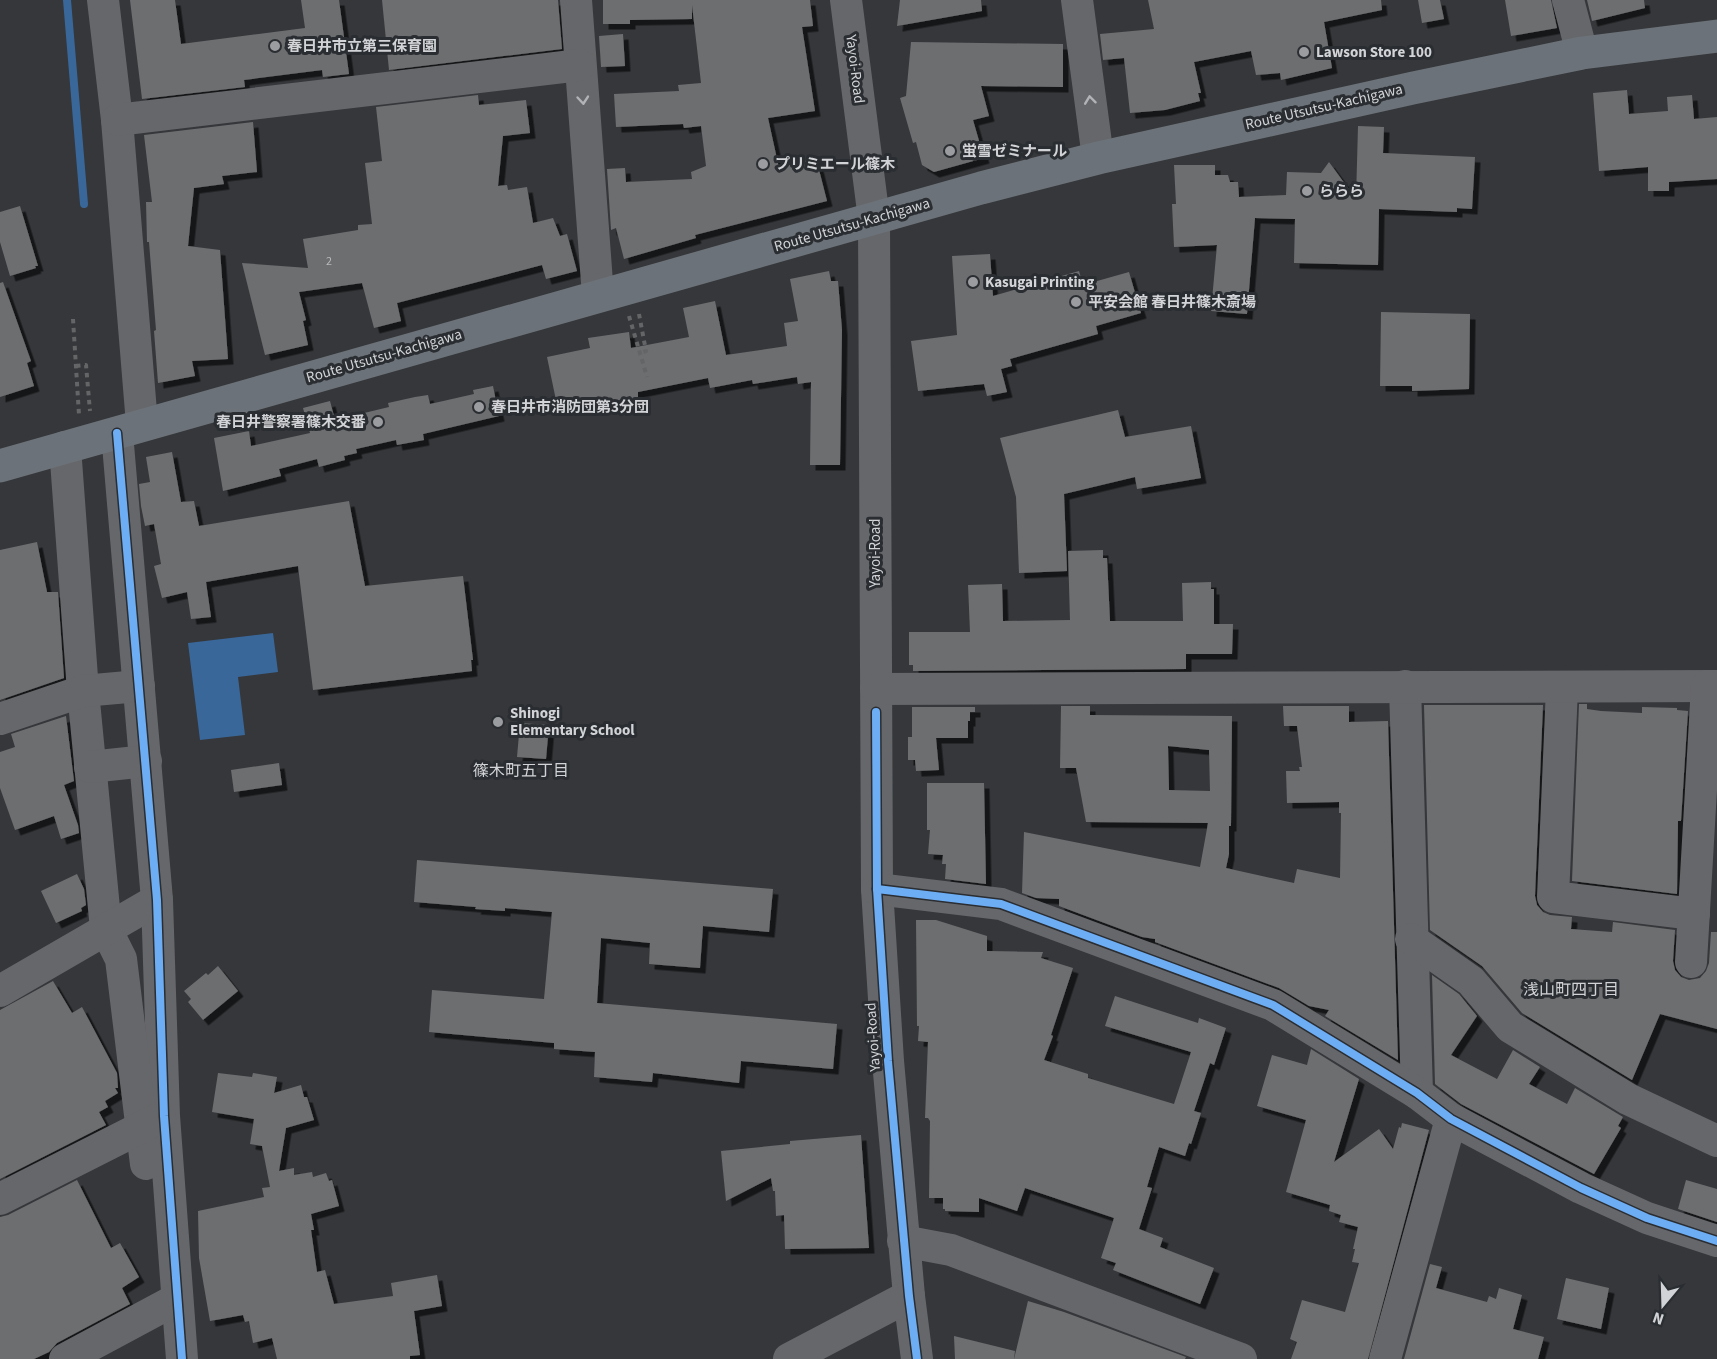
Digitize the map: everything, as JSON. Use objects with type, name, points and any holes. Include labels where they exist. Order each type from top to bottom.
[{"type":"main road","name":"Route Utsutsu-Kachigawa","points":[[0,466],[981,188],[1098,158],[1582,53],[1717,36]]},
{"type":"street","points":[[103,0],[117,120],[139,686],[158,900],[153,1121],[168,1304],[182,1359]]},
{"type":"street","points":[[576,0],[598,296]]},
{"type":"street","name":"Yayoi-Road","points":[[846,0],[874,219],[877,889],[888,1061],[912,1354]]},
{"type":"street","points":[[1077,0],[1098,158]]},
{"type":"street","points":[[1568,0],[1582,53]]},
{"type":"street","points":[[117,120],[580,65]]},
{"type":"street","points":[[65,447],[83,691],[106,929],[121,959],[153,1121]]},
{"type":"street","points":[[0,718],[83,691],[139,686]]},
{"type":"street","points":[[1405,686],[1417,1093]]},
{"type":"street","points":[[876,689],[1712,686],[1692,962]]},
{"type":"street","points":[[1562,688],[1553,897],[1694,914]]},
{"type":"street","points":[[90,767],[146,761]]},
{"type":"street","points":[[877,889],[1001,904],[1273,1005],[1417,1093],[1451,1119],[1581,1188],[1647,1218],[1717,1240]]},
{"type":"street","points":[[0,991],[158,900]]},
{"type":"street","points":[[1411,939],[1471,981],[1510,1027],[1628,1099],[1717,1141]]},
{"type":"street","points":[[1385,1359],[1451,1119]]},
{"type":"street","points":[[0,1199],[153,1121]]},
{"type":"street","points":[[903,1241],[951,1250],[1241,1359]]},
{"type":"street","points":[[789,1359],[909,1296]]},
{"type":"street","points":[[65,1359],[168,1304]]},
{"type":"street","points":[[163,1359],[168,1304]]},
{"type":"path","points":[[639,308],[646,351],[640,353]]},
{"type":"path","points":[[630,318],[647,377]]},
{"type":"path","points":[[73,319],[79,411]]},
{"type":"path","points":[[76,366],[86,365],[90,411]]},
{"type":"water","points":[[273,633],[278,672],[238,677],[245,735],[200,740],[188,643]]},
{"type":"building","points":[[130,0],[175,0],[181,44],[305,28],[301,0],[339,0],[349,74],[323,77],[322,70],[244,80],[245,87],[142,99]]},
{"type":"building","points":[[382,0],[558,0],[562,49],[389,70]]},
{"type":"building","points":[[603,0],[810,0],[813,26],[802,27],[815,111],[768,118],[779,168],[816,158],[827,201],[695,235],[696,238],[624,259],[616,228],[611,230],[607,169],[625,168],[626,182],[692,179],[691,172],[706,166],[701,126],[684,128],[683,124],[616,127],[614,94],[679,91],[678,85],[701,83],[692,5],[692,19],[630,20],[630,24],[603,24]]},
{"type":"building","points":[[900,0],[981,0],[982,11],[897,26]]},
{"type":"building","points":[[1148,0],[1381,0],[1382,10],[1324,22],[1332,68],[1281,80],[1280,73],[1256,75],[1251,51],[1194,62],[1201,93],[1198,93],[1200,101],[1165,110],[1130,113],[1124,58],[1103,60],[1100,34],[1154,29]]},
{"type":"building","points":[[1418,0],[1440,0],[1444,19],[1422,23]]},
{"type":"building","points":[[1505,0],[1551,0],[1557,28],[1511,36]]},
{"type":"building","points":[[1587,0],[1644,0],[1645,8],[1592,21]]},
{"type":"building","points":[[623,34],[625,66],[601,67],[599,36]]},
{"type":"building","points":[[911,42],[1063,44],[1063,87],[981,86],[989,116],[973,120],[984,158],[934,172],[922,165],[900,98],[906,96]]},
{"type":"building","points":[[1627,90],[1629,114],[1668,111],[1667,97],[1692,95],[1694,119],[1717,117],[1717,179],[1669,182],[1669,191],[1648,191],[1648,167],[1599,171],[1593,93]]},
{"type":"building","points":[[478,95],[479,105],[526,100],[530,133],[503,136],[498,186],[507,185],[508,190],[527,187],[533,223],[553,218],[560,236],[567,234],[577,271],[546,279],[542,265],[397,303],[401,321],[374,328],[362,283],[299,292],[306,320],[303,321],[308,345],[265,355],[242,263],[308,268],[303,239],[358,230],[358,225],[372,224],[365,163],[382,161],[376,107]]},
{"type":"building","points":[[253,122],[257,172],[222,176],[224,184],[194,188],[188,246],[220,250],[228,359],[192,361],[195,376],[158,383],[154,331],[156,330],[149,242],[147,242],[146,202],[152,202],[144,135]]},
{"type":"building","points":[[1358,126],[1384,127],[1383,153],[1475,157],[1472,209],[1457,208],[1457,212],[1379,209],[1378,265],[1294,263],[1295,219],[1255,218],[1247,314],[1211,311],[1217,245],[1174,247],[1172,204],[1176,204],[1174,165],[1215,165],[1215,175],[1228,175],[1230,182],[1238,182],[1239,197],[1286,195],[1287,172],[1321,173],[1329,162],[1356,199]]},
{"type":"building","points":[[20,206],[38,266],[10,276],[0,242],[0,212]]},
{"type":"building","points":[[990,254],[993,296],[1079,271],[1083,285],[1129,272],[1141,313],[1096,326],[1098,334],[1010,359],[1012,366],[1001,369],[1007,392],[987,396],[984,384],[918,391],[911,341],[957,335],[952,256]]},
{"type":"building","points":[[829,271],[831,281],[838,281],[842,330],[840,465],[810,465],[811,382],[798,384],[797,377],[753,384],[752,380],[710,388],[708,378],[638,392],[638,398],[598,403],[597,397],[557,405],[547,357],[590,348],[588,338],[629,332],[631,348],[689,337],[683,308],[715,301],[726,355],[787,346],[784,323],[798,321],[790,279]]},
{"type":"building","points":[[3,282],[31,361],[27,363],[34,386],[0,397],[0,283]]},
{"type":"building","points":[[1381,312],[1470,314],[1469,389],[1412,391],[1412,386],[1380,386]]},
{"type":"building","points":[[493,386],[499,416],[423,434],[424,440],[397,445],[396,440],[356,449],[357,453],[344,456],[345,460],[319,467],[317,459],[279,469],[281,476],[223,491],[214,438],[249,431],[251,446],[310,433],[303,408],[330,401],[335,420],[389,407],[388,403],[415,397],[428,395],[430,404],[474,394],[473,390]]},
{"type":"building","points":[[1118,410],[1125,437],[1191,426],[1201,478],[1137,489],[1135,477],[1064,494],[1067,571],[1019,573],[1016,497],[1000,438]]},
{"type":"building","points":[[172,452],[181,502],[194,501],[199,526],[349,501],[365,586],[463,576],[473,660],[471,660],[472,671],[313,690],[298,566],[206,582],[211,617],[191,619],[187,592],[162,598],[154,566],[161,564],[154,524],[145,526],[139,484],[150,482],[146,457]]},
{"type":"building","points":[[37,542],[47,592],[58,592],[64,678],[0,700],[0,550]]},
{"type":"building","points":[[1103,550],[1103,558],[1107,558],[1110,621],[1183,621],[1182,583],[1211,582],[1211,589],[1214,589],[1214,624],[1233,624],[1232,654],[1186,654],[1186,669],[913,671],[913,665],[909,665],[909,632],[970,632],[968,585],[1002,584],[1003,621],[1070,620],[1068,551]]},
{"type":"building","points":[[1579,704],[1587,704],[1587,709],[1601,711],[1642,713],[1642,707],[1677,708],[1677,710],[1688,711],[1681,821],[1678,821],[1677,894],[1572,881]]},
{"type":"building","points":[[1424,705],[1543,705],[1535,896],[1537,905],[1543,912],[1550,915],[1572,917],[1571,929],[1612,932],[1613,922],[1675,930],[1673,961],[1675,970],[1681,977],[1689,980],[1700,978],[1706,971],[1709,963],[1711,932],[1717,932],[1717,1029],[1660,1014],[1632,1080],[1522,1013],[1482,966],[1430,930]]},
{"type":"building","points":[[1061,706],[1090,706],[1090,715],[1232,716],[1231,826],[1229,826],[1229,854],[1226,868],[1294,883],[1297,869],[1340,878],[1341,813],[1339,813],[1339,802],[1287,803],[1286,771],[1300,771],[1299,767],[1302,767],[1297,726],[1284,726],[1283,706],[1349,706],[1349,722],[1388,721],[1398,1060],[1325,1016],[1329,1010],[1309,1006],[1279,988],[1155,942],[1155,939],[1142,937],[1059,906],[1059,899],[1036,898],[1022,893],[1024,832],[1200,867],[1208,823],[1086,822],[1076,768],[1060,768]],"holes":[[[1168,746],[1209,750],[1210,791],[1169,790]]]},
{"type":"building","points":[[912,707],[975,707],[975,712],[970,712],[968,738],[936,738],[939,770],[916,771],[915,760],[908,760],[908,737],[912,737]]},
{"type":"building","points":[[66,716],[74,781],[64,785],[79,833],[61,839],[54,816],[15,830],[0,788],[0,752],[15,747],[11,734]]},
{"type":"building","points":[[520,723],[549,725],[546,759],[517,757]]},
{"type":"building","points":[[279,763],[282,785],[234,792],[231,770]]},
{"type":"building","points":[[927,783],[984,783],[986,884],[945,879],[946,864],[942,864],[943,855],[928,854],[930,830],[927,830]]},
{"type":"building","points":[[417,860],[773,889],[769,932],[703,926],[700,968],[649,964],[650,943],[601,938],[597,1003],[837,1024],[833,1069],[741,1061],[739,1083],[653,1073],[652,1082],[594,1077],[595,1052],[554,1049],[554,1043],[429,1032],[432,990],[544,999],[552,912],[505,908],[505,911],[475,909],[476,907],[414,902]]},
{"type":"building","points":[[77,874],[84,889],[86,905],[81,908],[82,911],[56,923],[41,891]]},
{"type":"building","points":[[916,920],[936,920],[987,936],[987,951],[1043,952],[1041,958],[1073,968],[1044,1060],[1088,1074],[1088,1078],[1174,1104],[1191,1052],[1105,1026],[1115,996],[1198,1023],[1199,1018],[1226,1028],[1214,1065],[1210,1063],[1194,1111],[1201,1113],[1185,1156],[1159,1147],[1147,1187],[1152,1188],[1139,1229],[1163,1238],[1160,1247],[1214,1268],[1200,1304],[1113,1270],[1116,1263],[1101,1258],[1114,1218],[1025,1188],[1017,1211],[979,1198],[979,1212],[945,1211],[943,1198],[929,1198],[930,1121],[925,1118],[928,1042],[918,1041]]},
{"type":"building","points":[[218,966],[238,991],[203,1020],[188,1002],[191,999],[184,991]]},
{"type":"building","points":[[1432,975],[1459,994],[1477,1016],[1451,1055],[1497,1079],[1513,1050],[1540,1067],[1529,1084],[1567,1104],[1575,1088],[1623,1117],[1618,1126],[1621,1128],[1594,1174],[1461,1104],[1435,1084]]},
{"type":"building","points":[[53,981],[72,1013],[82,1007],[117,1073],[118,1088],[115,1088],[118,1093],[105,1101],[108,1107],[99,1112],[106,1125],[0,1179],[0,1010]]},
{"type":"building","points":[[1311,1049],[1359,1079],[1334,1162],[1379,1129],[1393,1149],[1402,1123],[1429,1130],[1368,1359],[1291,1359],[1297,1342],[1290,1339],[1302,1300],[1345,1312],[1359,1263],[1352,1262],[1358,1227],[1339,1222],[1341,1215],[1329,1211],[1330,1205],[1286,1192],[1306,1120],[1257,1106],[1272,1055],[1307,1065]]},
{"type":"building","points":[[218,1073],[252,1077],[253,1073],[277,1077],[274,1093],[301,1085],[314,1120],[286,1128],[279,1171],[294,1168],[294,1175],[312,1172],[313,1177],[326,1173],[329,1181],[332,1180],[339,1206],[311,1214],[317,1272],[325,1270],[334,1304],[393,1296],[391,1283],[437,1275],[442,1306],[414,1311],[420,1355],[410,1356],[410,1359],[277,1359],[272,1338],[253,1343],[249,1321],[245,1322],[243,1315],[210,1321],[199,1258],[198,1211],[264,1197],[262,1188],[270,1187],[262,1146],[250,1144],[254,1119],[212,1112]]},
{"type":"building","points":[[861,1135],[869,1248],[785,1249],[784,1215],[776,1216],[775,1191],[773,1191],[771,1178],[726,1201],[721,1151],[790,1144],[790,1141]]},
{"type":"building","points":[[77,1180],[111,1248],[120,1243],[139,1277],[122,1288],[130,1304],[57,1343],[49,1352],[34,1359],[0,1359],[0,1217]]},
{"type":"building","points":[[1686,1180],[1717,1189],[1717,1222],[1678,1209]]},
{"type":"building","points":[[1430,1264],[1442,1267],[1436,1288],[1487,1302],[1489,1296],[1496,1299],[1499,1288],[1522,1295],[1513,1329],[1544,1337],[1538,1359],[1404,1359]]},
{"type":"building","points":[[1566,1278],[1609,1288],[1601,1329],[1557,1319]]},
{"type":"building","points":[[1028,1301],[1186,1357],[1185,1359],[1014,1359]]},
{"type":"building","points":[[954,1336],[1015,1351],[1014,1359],[955,1359]]},
{"type":"waterway","points":[[67,0],[84,204]]},
{"type":"cycle path","points":[[117,433],[157,900],[164,1116],[182,1359]]},
{"type":"cycle path","points":[[876,712],[877,889],[888,1061],[909,1296],[917,1359]]},
{"type":"cycle path","points":[[877,889],[1001,904],[1273,1005],[1417,1093],[1451,1119],[1581,1188],[1647,1218],[1717,1241]]},
{"type":"place","name":"春日井市立第三保育園","points":[[275,46]]},
{"type":"place","name":"Lawson Store 100","points":[[1304,52]]},
{"type":"place","name":"蛍雪ゼミナール","points":[[950,151]]},
{"type":"place","name":"プリミエール篠木","points":[[763,164]]},
{"type":"place","name":"ららら","points":[[1307,191]]},
{"type":"place","name":"Kasugai Printing","points":[[973,282]]},
{"type":"place","name":"平安会館 春日井篠木斎場","points":[[1076,302]]},
{"type":"place","name":"春日井市消防団第3分団","points":[[479,407]]},
{"type":"place","name":"春日井警察署篠木交番","points":[[378,422]]},
{"type":"place","name":"Shinogi Elementary School","points":[[498,722]]},
{"type":"district","name":"篠木町五丁目","points":[[521,771]]},
{"type":"district","name":"浅山町四丁目","points":[[1571,990]]}]
